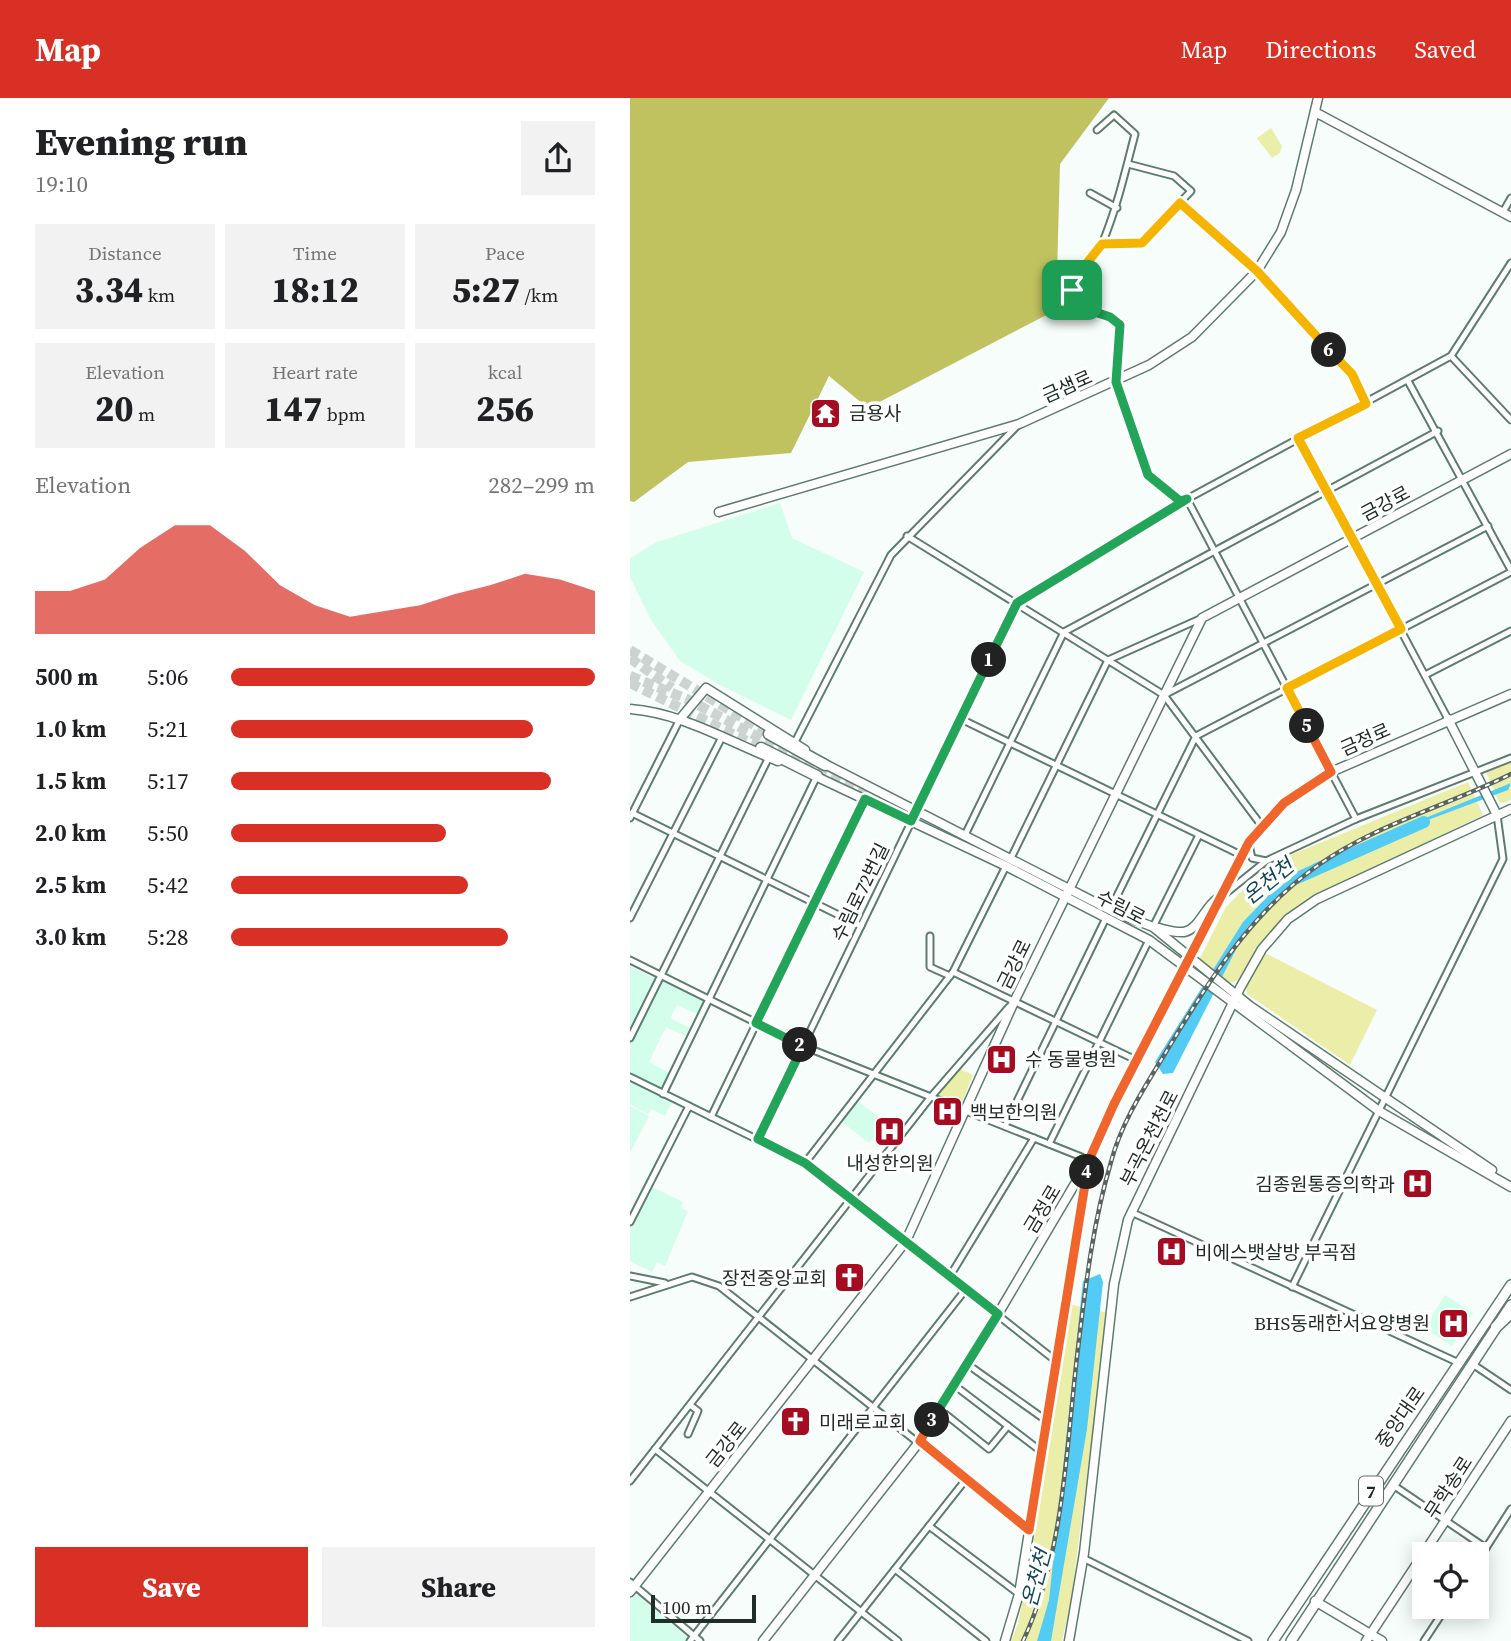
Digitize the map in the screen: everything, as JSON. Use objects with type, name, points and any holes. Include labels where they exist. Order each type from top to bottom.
[{"type":"highway","points":[[769,734],[793,744],[825,765]]},
{"type":"highway","points":[[761,748],[817,776]]},
{"type":"highway","points":[[1496,1326],[1511,1313]]},
{"type":"main road","name":"금샘로","points":[[719,512],[1019,424],[1116,382],[1149,365],[1192,337],[1230,302],[1257,271],[1282,232],[1296,190],[1318,98]]},
{"type":"main road","points":[[1315,112],[1507,215]]},
{"type":"main road","name":"금강로","points":[[632,1587],[906,1241],[1014,1002],[1202,618],[1511,454]]},
{"type":"main road","points":[[680,719],[706,688],[793,744]]},
{"type":"main road","name":"금정로","points":[[763,1641],[920,1441],[998,1314],[1089,1160],[1136,1060],[1241,855],[1261,825],[1306,786],[1331,772],[1448,719],[1511,694]]},
{"type":"main road","name":"수림로","points":[[630,709],[654,711],[680,719],[817,776],[1068,891],[1149,940],[1195,976],[1386,1097],[1511,1185]]},
{"type":"main road","points":[[1448,719],[1497,815]]},
{"type":"main road","name":"수림로","points":[[825,765],[965,835],[1009,862]]},
{"type":"main road","name":"부곡온천천로","points":[[1069,1641],[1083,1558],[1114,1284],[1131,1212],[1233,999],[1262,949],[1298,912],[1317,899],[1376,869],[1511,808]]},
{"type":"main road","points":[[1153,927],[1184,932],[1192,928],[1208,906],[1220,898]]},
{"type":"main road","name":"수림로","points":[[1108,914],[1153,927],[1233,999],[1379,1111],[1511,1185]]},
{"type":"main road","points":[[1005,1641],[1019,1594],[1089,1160]]},
{"type":"main road","name":"중앙대로","points":[[1273,1641],[1511,1285]]},
{"type":"main road","name":"중앙대로","points":[[1291,1641],[1511,1305]]},
{"type":"main road","name":"무학송로","points":[[1368,1637],[1511,1421]]},
{"type":"main road","points":[[1315,1601],[1368,1637],[1382,1641]]},
{"type":"street","points":[[1097,130],[1114,116],[1135,134],[1117,208],[1102,244],[1071,283],[1072,290],[1098,313],[1110,317],[1120,325],[1116,382],[1148,475],[1170,496],[1180,501],[1187,499]]},
{"type":"street","points":[[1102,244],[1142,243],[1191,191],[1174,176],[1128,163]]},
{"type":"street","points":[[1090,193],[1117,208]]},
{"type":"street","points":[[1507,215],[1511,198]]},
{"type":"street","points":[[1180,203],[1257,271],[1352,374],[1366,404]]},
{"type":"street","points":[[1017,603],[1187,499],[1451,356],[1511,263]]},
{"type":"street","points":[[1451,356],[1511,420]]},
{"type":"street","points":[[1005,1126],[1196,736],[1511,571],[1438,431],[1408,381]]},
{"type":"street","points":[[793,744],[891,555],[1019,424]]},
{"type":"street","points":[[965,835],[1064,632],[1438,431]]},
{"type":"street","points":[[1298,438],[1448,719]]},
{"type":"street","points":[[1187,499],[1356,820]]},
{"type":"street","points":[[1164,695],[1488,526]]},
{"type":"street","points":[[907,536],[1164,695],[1261,825]]},
{"type":"street","name":"수림로72번길","points":[[758,1139],[1017,603]]},
{"type":"street","points":[[805,1163],[952,974],[1108,660],[1202,618]]},
{"type":"street","points":[[1425,675],[1511,631]]},
{"type":"street","points":[[680,719],[631,816],[672,833],[861,926]]},
{"type":"street","points":[[961,719],[1241,855]]},
{"type":"street","points":[[630,918],[722,737]]},
{"type":"street","points":[[630,1038],[769,757]]},
{"type":"street","points":[[1220,898],[1266,861],[1356,820],[1477,775],[1511,758]]},
{"type":"street","points":[[663,1094],[817,776]]},
{"type":"street","points":[[711,1117],[865,799]]},
{"type":"street","points":[[1292,1287],[1503,859],[1497,815]]},
{"type":"street","name":"수림로","points":[[1153,927],[1199,835]]},
{"type":"street","points":[[1249,842],[1252,858],[1266,861]]},
{"type":"street","points":[[1503,859],[1511,864]]},
{"type":"street","points":[[930,936],[930,967],[952,974],[1136,1060]]},
{"type":"street","points":[[1049,1144],[1149,940]]},
{"type":"street","points":[[630,960],[803,1046],[1089,1160]]},
{"type":"street","points":[[630,1481],[930,1098],[1014,1002]]},
{"type":"street","points":[[630,1077],[805,1163],[1056,1361]]},
{"type":"street","points":[[630,1223],[689,1106]]},
{"type":"street","points":[[950,1276],[1034,1138]]},
{"type":"street","points":[[1131,1212],[1459,1363]]},
{"type":"street","points":[[630,1276],[667,1283]]},
{"type":"street","points":[[630,1297],[692,1277],[719,1286],[760,1315],[1029,1530]]},
{"type":"street","points":[[692,1639],[966,1289]]},
{"type":"street","points":[[1471,1363],[1511,1390]]},
{"type":"street","points":[[967,1364],[1047,1421]]},
{"type":"street","points":[[954,1385],[1042,1452]]},
{"type":"street","points":[[688,1434],[698,1411],[690,1405]]},
{"type":"street","points":[[939,1409],[989,1449],[1009,1426]]},
{"type":"street","points":[[655,1449],[898,1641]]},
{"type":"street","points":[[838,1641],[967,1478]]},
{"type":"street","points":[[1392,1483],[1477,1542]]},
{"type":"street","points":[[1489,1543],[1511,1509]]},
{"type":"street","points":[[929,1526],[1019,1594]]},
{"type":"street","points":[[1083,1558],[1248,1641]]},
{"type":"street","points":[[895,1569],[986,1641]]},
{"type":"street","points":[[632,1587],[692,1639],[700,1641]]},
{"type":"street","points":[[1424,1641],[1438,1619]]},
{"type":"shaded area","points":[[630,98],[1109,98],[1060,164],[1056,310],[868,408],[829,376],[791,453],[688,462],[634,502],[630,501]]},
{"type":"shaded area","points":[[780,503],[792,538],[864,572],[791,720],[720,685],[680,661],[651,620],[630,577],[630,558],[657,542]]},
{"type":"shaded area","points":[[630,966],[657,980],[630,1035]]},
{"type":"shaded area","points":[[661,978],[706,1000],[699,1015],[677,1005],[670,1018],[690,1028],[686,1036],[666,1027],[649,1062],[671,1074],[662,1091],[630,1075],[630,1042]]},
{"type":"shaded area","points":[[630,1081],[672,1102],[665,1116],[651,1109],[648,1114],[630,1104]]},
{"type":"shaded area","points":[[858,1101],[885,1122],[869,1143],[842,1122]]},
{"type":"shaded area","points":[[630,1106],[649,1116],[630,1153]]},
{"type":"shaded area","points":[[652,1187],[683,1202],[681,1208],[688,1211],[665,1266],[657,1262],[652,1272],[630,1261],[630,1231]]},
{"type":"shaded area","points":[[1445,1295],[1473,1313],[1452,1346],[1424,1328]]},
{"type":"shaded area","points":[[630,1589],[637,1595],[692,1641],[630,1641]]},
{"type":"green space","points":[[1271,128],[1282,146],[1280,153],[1272,158],[1257,138]]},
{"type":"green space","points":[[1511,760],[1511,800],[1503,803],[1499,802],[1486,772]]},
{"type":"green space","points":[[1468,782],[1483,815],[1310,899],[1284,917],[1237,981],[1229,983],[1203,964],[1200,958],[1226,907],[1269,864]]},
{"type":"green space","points":[[1265,953],[1377,1010],[1350,1065],[1247,994],[1246,985]]},
{"type":"green space","points":[[960,1069],[973,1075],[961,1105],[938,1096]]},
{"type":"green space","points":[[1069,1304],[1108,1313],[1071,1601],[1062,1641],[1011,1641],[1018,1624],[1036,1526]]},
{"type":"water","name":"온천천","points":[[1511,783],[1508,790],[1356,847],[1301,877],[1247,928],[1173,1073],[1163,1074],[1155,1062],[1243,922],[1273,891],[1315,863]]},
{"type":"water","name":"온천천","points":[[1100,1274],[1103,1282],[1087,1429],[1051,1641],[1037,1641],[1049,1600],[1083,1281]]},
{"type":"waterway","name":"온천천","points":[[1297,878],[1424,822]]},
{"type":"tunnel","points":[[630,650],[769,734]]},
{"type":"tunnel","points":[[630,658],[672,688]]},
{"type":"tunnel","points":[[630,676],[687,699],[895,810]]},
{"type":"tunnel","points":[[630,683],[761,748]]},
{"type":"tunnel","points":[[1201,974],[1234,997]]},
{"type":"railway","points":[[1023,1641],[1037,1608],[1055,1538],[1066,1465],[1086,1283],[1104,1186],[1116,1147],[1136,1103],[1216,972],[1252,926],[1293,884],[1363,838],[1511,774]]},
{"type":"place","name":"금용사","points":[[826,413]]},
{"type":"place","name":"수 동물병원","points":[[1002,1059]]},
{"type":"place","name":"백보한의원","points":[[947,1112]]},
{"type":"place","name":"내성한의원","points":[[890,1132]]},
{"type":"place","name":"김종원통증의학과","points":[[1418,1184]]},
{"type":"place","name":"비에스뱃살방 부곡점","points":[[1172,1252]]},
{"type":"place","name":"장전중앙교회","points":[[850,1278]]},
{"type":"place","name":"BHS동래한서요양병원","points":[[1453,1323]]},
{"type":"place","name":"미래로교회","points":[[796,1422]]},
{"type":"route","points":[[1180,203],[1257,271],[1352,374],[1366,404],[1298,438],[1401,629],[1287,688],[1331,772],[1284,803],[1261,825],[1249,842],[1136,1060],[1089,1160],[1029,1530],[920,1441],[998,1314],[805,1163],[758,1139],[803,1046],[756,1023],[865,799],[911,821],[1017,603],[1187,499],[1180,501],[1170,496],[1148,475],[1116,382],[1120,325],[1110,317],[1098,313],[1072,290],[1071,283],[1102,244],[1142,243],[1180,203]]}]
